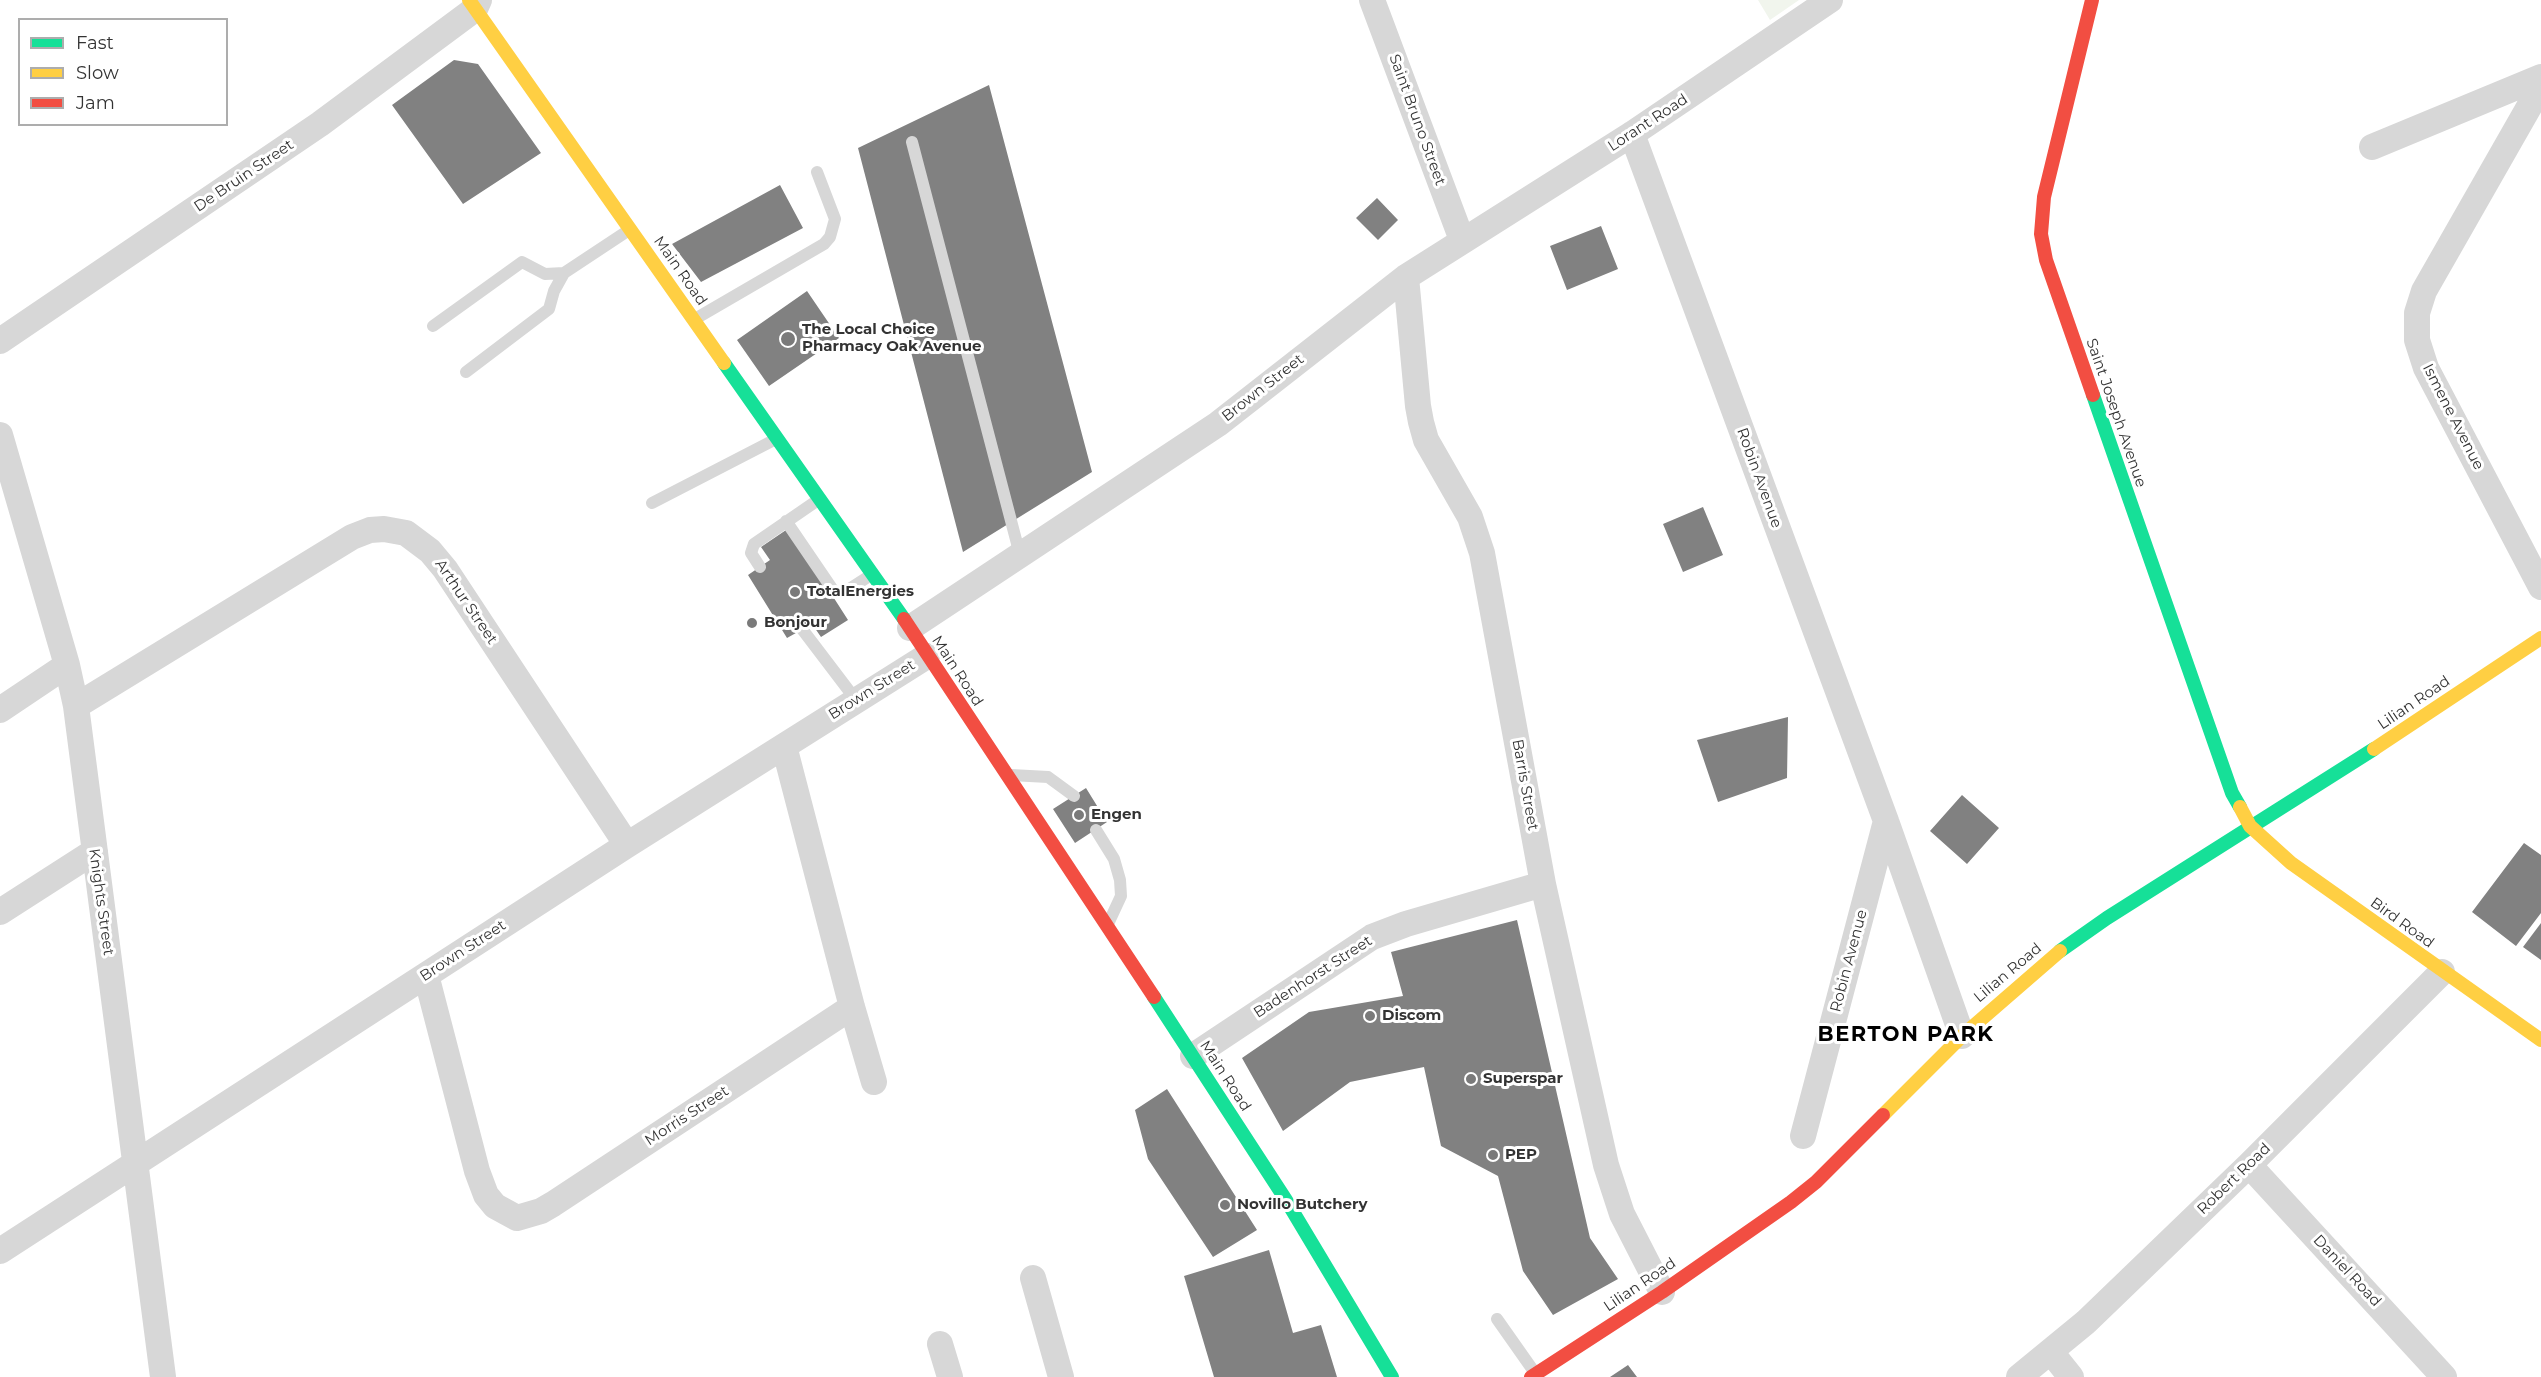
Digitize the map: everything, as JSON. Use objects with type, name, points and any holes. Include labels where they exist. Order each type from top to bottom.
[{"type":"street","name":"Saint Bruno Street","points":[[1372,0],[1462,240]]},
{"type":"street","name":"Lorant Road","points":[[1462,240],[1632,134],[1830,0]]},
{"type":"street","name":"Saint Joseph Avenue","points":[[2092,0],[2044,197],[2042,234],[2046,260],[2222,768],[2250,826]]},
{"type":"street","name":"Main Road","points":[[475,3],[630,229],[910,628],[1286,1200],[1392,1377]]},
{"type":"street","name":"De Bruin Street","points":[[0,341],[320,124],[475,3]]},
{"type":"street","points":[[2372,147],[2541,77]]},
{"type":"street","name":"Ismene Avenue","points":[[2541,86],[2424,291],[2417,313],[2417,340],[2426,368],[2541,587]]},
{"type":"street","name":"Robin Avenue","points":[[1632,134],[1886,821],[1962,1036]]},
{"type":"street","name":"Brown Street","points":[[910,628],[1218,424],[1406,277],[1462,240]]},
{"type":"street","name":"Barris Street","points":[[1406,277],[1421,422],[1426,440],[1478,536],[1543,884],[1606,1165],[1622,1214],[1662,1292]]},
{"type":"street","name":"Knights Street","points":[[0,435],[67,665],[76,706],[163,1377]]},
{"type":"street","name":"Arthur Street","points":[[76,706],[352,537],[370,530],[406,533],[430,551],[445,569],[627,845]]},
{"type":"street","name":"Lilian Road","points":[[1534,1375],[1662,1292],[1816,1182],[1962,1036],[2046,961],[2108,918],[2360,758],[2541,638]]},
{"type":"street","name":"Brown Street","points":[[0,1251],[627,845],[927,656]]},
{"type":"street","points":[[0,710],[67,665]]},
{"type":"street","points":[[784,746],[852,1007],[874,1082]]},
{"type":"street","name":"Robin Avenue","points":[[1803,1136],[1886,821]]},
{"type":"street","name":"Bird Road","points":[[2250,826],[2291,863],[2541,1040]]},
{"type":"street","points":[[0,912],[95,851]]},
{"type":"street","name":"Badenhorst Street","points":[[1193,1056],[1372,937],[1406,924],[1543,884]]},
{"type":"street","name":"Robert Road","points":[[2019,1377],[2086,1322],[2249,1165],[2442,972]]},
{"type":"street","name":"Morris Street","points":[[426,975],[483,1187],[495,1206],[517,1218],[541,1211],[553,1204],[852,1007]]},
{"type":"street","name":"Daniel Road","points":[[2249,1165],[2444,1377]]},
{"type":"street","points":[[1032,1278],[1061,1377]]},
{"type":"street","points":[[940,1344],[950,1377]]},
{"type":"street","points":[[2051,1352],[2070,1377]]},
{"type":"lane","points":[[912,142],[1020,555]]},
{"type":"lane","points":[[694,319],[824,244],[830,237],[835,219],[817,172]]},
{"type":"lane","points":[[466,372],[549,309],[554,291],[564,273],[630,229]]},
{"type":"lane","points":[[433,326],[522,262],[545,274],[564,273]]},
{"type":"lane","points":[[652,503],[777,438]]},
{"type":"lane","points":[[760,567],[751,553],[752,547],[819,498]]},
{"type":"lane","points":[[786,521],[835,593],[843,593],[872,574]]},
{"type":"lane","points":[[802,629],[856,700]]},
{"type":"lane","points":[[1006,776],[1047,777],[1074,796]]},
{"type":"lane","points":[[1096,830],[1114,859],[1120,880],[1121,896],[1107,927]]},
{"type":"lane","points":[[1497,1319],[1534,1375]]},
{"type":"shaded area","points":[[1758,0],[1799,0],[1770,20]]},
{"type":"building","points":[[454,60],[478,64],[541,153],[463,204],[392,105]]},
{"type":"building","points":[[989,85],[1092,472],[963,552],[858,148]]},
{"type":"building","points":[[780,185],[803,228],[701,282],[672,244]]},
{"type":"building","points":[[1377,198],[1398,220],[1378,240],[1356,218]]},
{"type":"building","points":[[1601,226],[1618,269],[1567,290],[1550,246]]},
{"type":"building","name":"The Local Choice Pharmacy Oak Avenue","points":[[807,291],[839,338],[769,386],[737,340]]},
{"type":"building","points":[[1703,507],[1723,555],[1683,572],[1663,524]]},
{"type":"building","points":[[789,528],[848,620],[821,637],[812,624],[787,638],[748,575],[770,560],[761,547]]},
{"type":"building","points":[[1788,717],[1787,778],[1718,802],[1697,740]]},
{"type":"building","points":[[1086,788],[1107,822],[1075,843],[1053,809]]},
{"type":"building","points":[[1962,795],[1999,828],[1967,864],[1930,831]]},
{"type":"building","points":[[2524,843],[2541,855],[2541,913],[2516,946],[2472,912]]},
{"type":"building","points":[[1517,920],[1590,1238],[1618,1279],[1553,1315],[1523,1271],[1498,1176],[1441,1146],[1424,1067],[1350,1082],[1283,1131],[1242,1058],[1309,1012],[1403,996],[1391,952]]},
{"type":"building","points":[[2541,923],[2541,960],[2523,947]]},
{"type":"building","points":[[1167,1089],[1257,1230],[1213,1257],[1148,1159],[1135,1110]]},
{"type":"building","points":[[1269,1250],[1293,1333],[1321,1325],[1337,1377],[1214,1377],[1184,1276]]},
{"type":"building","points":[[1628,1365],[1637,1377],[1610,1377]]},
{"type":"traffic: fast","points":[[724,363],[904,619]]},
{"type":"traffic: fast","points":[[2093,395],[2232,793],[2240,807]]},
{"type":"traffic: fast","points":[[2060,951],[2107,918],[2374,749]]},
{"type":"traffic: fast","points":[[1154,997],[1286,1200],[1392,1377]]},
{"type":"traffic: slow","points":[[469,0],[724,363]]},
{"type":"traffic: slow","points":[[2374,749],[2541,638]]},
{"type":"traffic: slow","points":[[2240,807],[2250,826],[2291,863],[2541,1040]]},
{"type":"traffic: slow","points":[[1883,1115],[1962,1036],[2060,951]]},
{"type":"traffic: jam","points":[[2092,0],[2044,197],[2041,234],[2046,260],[2093,395]]},
{"type":"traffic: jam","points":[[904,619],[1154,997]]},
{"type":"traffic: jam","points":[[1531,1377],[1662,1292],[1791,1202],[1816,1182],[1883,1115]]},
{"type":"place","name":"The Local Choice Pharmacy Oak Avenue","points":[[788,339]]},
{"type":"place","name":"TotalEnergies","points":[[795,592]]},
{"type":"place","name":"Bonjour","points":[[752,623]]},
{"type":"place","name":"Engen","points":[[1079,815]]},
{"type":"place","name":"Discom","points":[[1370,1016]]},
{"type":"place","name":"Superspar","points":[[1471,1079]]},
{"type":"place","name":"PEP","points":[[1493,1155]]},
{"type":"place","name":"Novillo Butchery","points":[[1225,1205]]},
{"type":"district","name":"BERTON PARK","points":[[1906,1035]]}]
